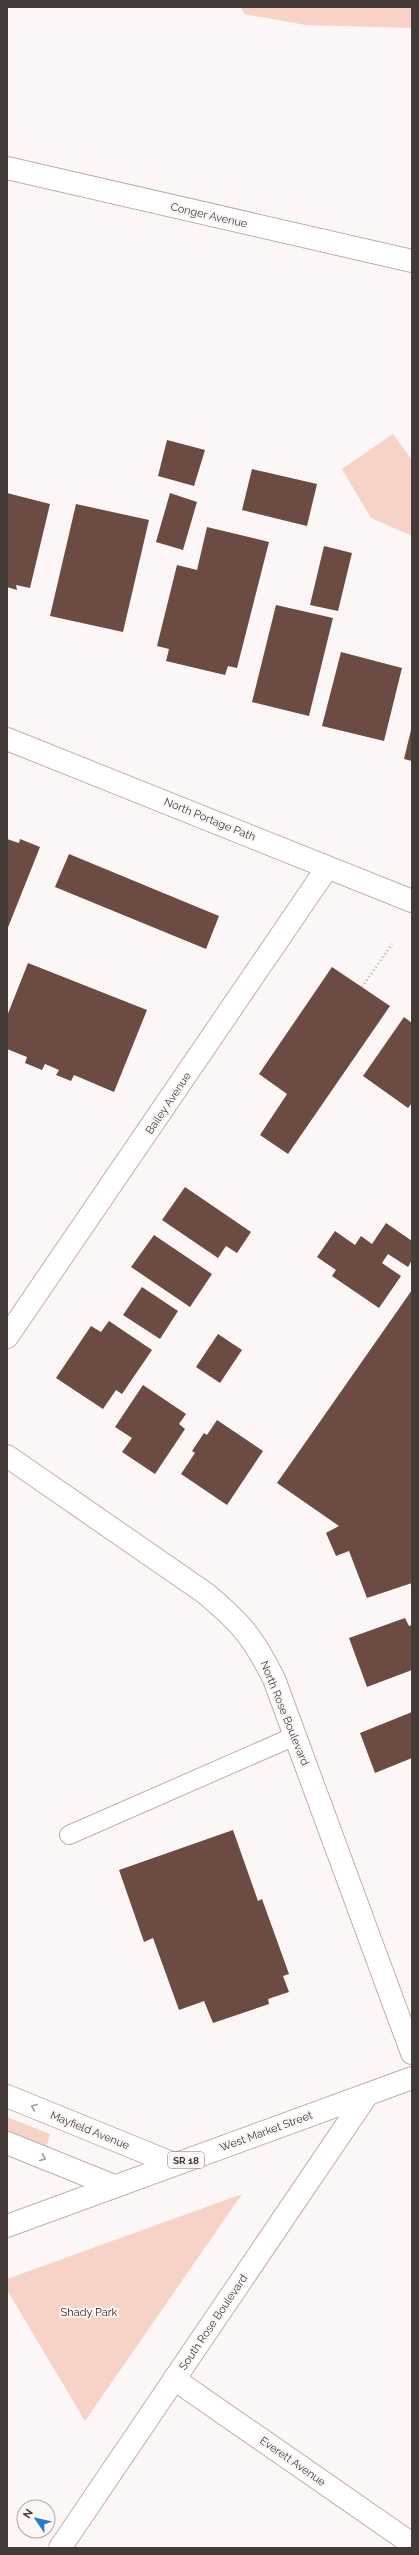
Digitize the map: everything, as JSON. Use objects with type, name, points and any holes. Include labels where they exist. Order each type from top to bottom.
[{"type":"street","name":"Conger Avenue","points":[[7,168],[412,261]]},
{"type":"street","name":"North Portage Path","points":[[7,739],[412,901]]},
{"type":"street","name":"Bailey Avenue","points":[[7,1337],[327,868]]},
{"type":"street","name":"North Rose Boulevard","points":[[7,1456],[205,1594],[232,1616],[257,1646],[274,1679],[412,2054]]},
{"type":"street","name":"West Market Street","points":[[7,2226],[412,2078]]},
{"type":"street","name":"South Rose Boulevard","points":[[60,2548],[367,2095]]},
{"type":"street","name":"Mayfield Avenue","points":[[7,2096],[174,2164]]},
{"type":"street","points":[[7,2143],[114,2186]]},
{"type":"street","name":"Everett Avenue","points":[[174,2379],[412,2544]]},
{"type":"lane","points":[[68,1835],[295,1736]]},
{"type":"path","points":[[362,987],[392,944]]},
{"type":"green space","points":[[241,7],[412,7],[412,28],[306,25],[244,14]]},
{"type":"green space","points":[[393,434],[412,460],[412,536],[371,518],[342,469]]},
{"type":"green space","points":[[7,2117],[50,2134],[45,2153],[7,2137]]},
{"type":"green space","name":"Shady Park","points":[[242,2194],[85,2421],[7,2290],[7,2279]]},
{"type":"building","points":[[167,440],[205,450],[194,486],[158,476]]},
{"type":"building","points":[[252,469],[317,484],[307,526],[242,510]]},
{"type":"building","points":[[7,493],[50,504],[30,588],[16,585],[17,590],[7,587]]},
{"type":"building","points":[[170,493],[197,502],[183,550],[156,542]]},
{"type":"building","points":[[76,504],[149,520],[123,632],[50,616]]},
{"type":"building","points":[[207,527],[269,542],[237,668],[228,666],[225,675],[166,661],[169,649],[157,646],[177,565],[197,570]]},
{"type":"building","points":[[324,546],[352,553],[338,611],[310,605]]},
{"type":"building","points":[[276,605],[333,618],[309,716],[252,702]]},
{"type":"building","points":[[341,652],[402,668],[384,741],[322,726]]},
{"type":"building","points":[[411,730],[412,731],[412,761],[404,759]]},
{"type":"building","points":[[7,839],[19,843],[20,839],[40,847],[7,930]]},
{"type":"building","points":[[69,854],[219,916],[206,949],[55,887]]},
{"type":"building","points":[[28,963],[147,1010],[114,1092],[74,1075],[71,1081],[56,1075],[59,1070],[45,1064],[42,1070],[25,1063],[27,1057],[7,1049],[7,1016]]},
{"type":"building","points":[[332,967],[390,1006],[288,1154],[260,1135],[287,1094],[259,1074]]},
{"type":"building","points":[[404,1017],[412,1023],[412,1103],[408,1108],[363,1076]]},
{"type":"building","points":[[185,1187],[251,1232],[237,1253],[226,1246],[218,1258],[162,1220]]},
{"type":"building","points":[[386,1223],[412,1241],[412,1260],[408,1267],[388,1254],[382,1263],[401,1276],[379,1308],[332,1276],[336,1270],[317,1257],[335,1231],[355,1245],[361,1236],[372,1244]]},
{"type":"building","points":[[154,1235],[212,1274],[190,1307],[131,1267]]},
{"type":"building","points":[[142,1287],[178,1311],[160,1339],[123,1315]]},
{"type":"building","points":[[412,1290],[412,1583],[367,1598],[349,1551],[336,1556],[326,1533],[339,1526],[277,1483]]},
{"type":"building","points":[[109,1321],[152,1350],[122,1394],[116,1390],[103,1409],[56,1378],[91,1326],[101,1332]]},
{"type":"building","points":[[218,1334],[242,1350],[220,1383],[196,1367]]},
{"type":"building","points":[[143,1385],[186,1414],[179,1424],[185,1429],[155,1474],[122,1452],[132,1438],[115,1427]]},
{"type":"building","points":[[217,1420],[263,1451],[227,1505],[181,1474],[195,1453],[192,1451],[204,1433],[207,1435]]},
{"type":"building","points":[[405,1618],[409,1626],[412,1625],[412,1670],[367,1687],[349,1638]]},
{"type":"building","points":[[412,1712],[412,1758],[375,1773],[360,1733]]},
{"type":"building","points":[[233,1830],[258,1901],[262,1899],[289,1974],[283,1976],[289,1992],[268,1999],[269,2004],[213,2023],[204,2001],[179,2010],[153,1938],[144,1942],[119,1870]]}]
